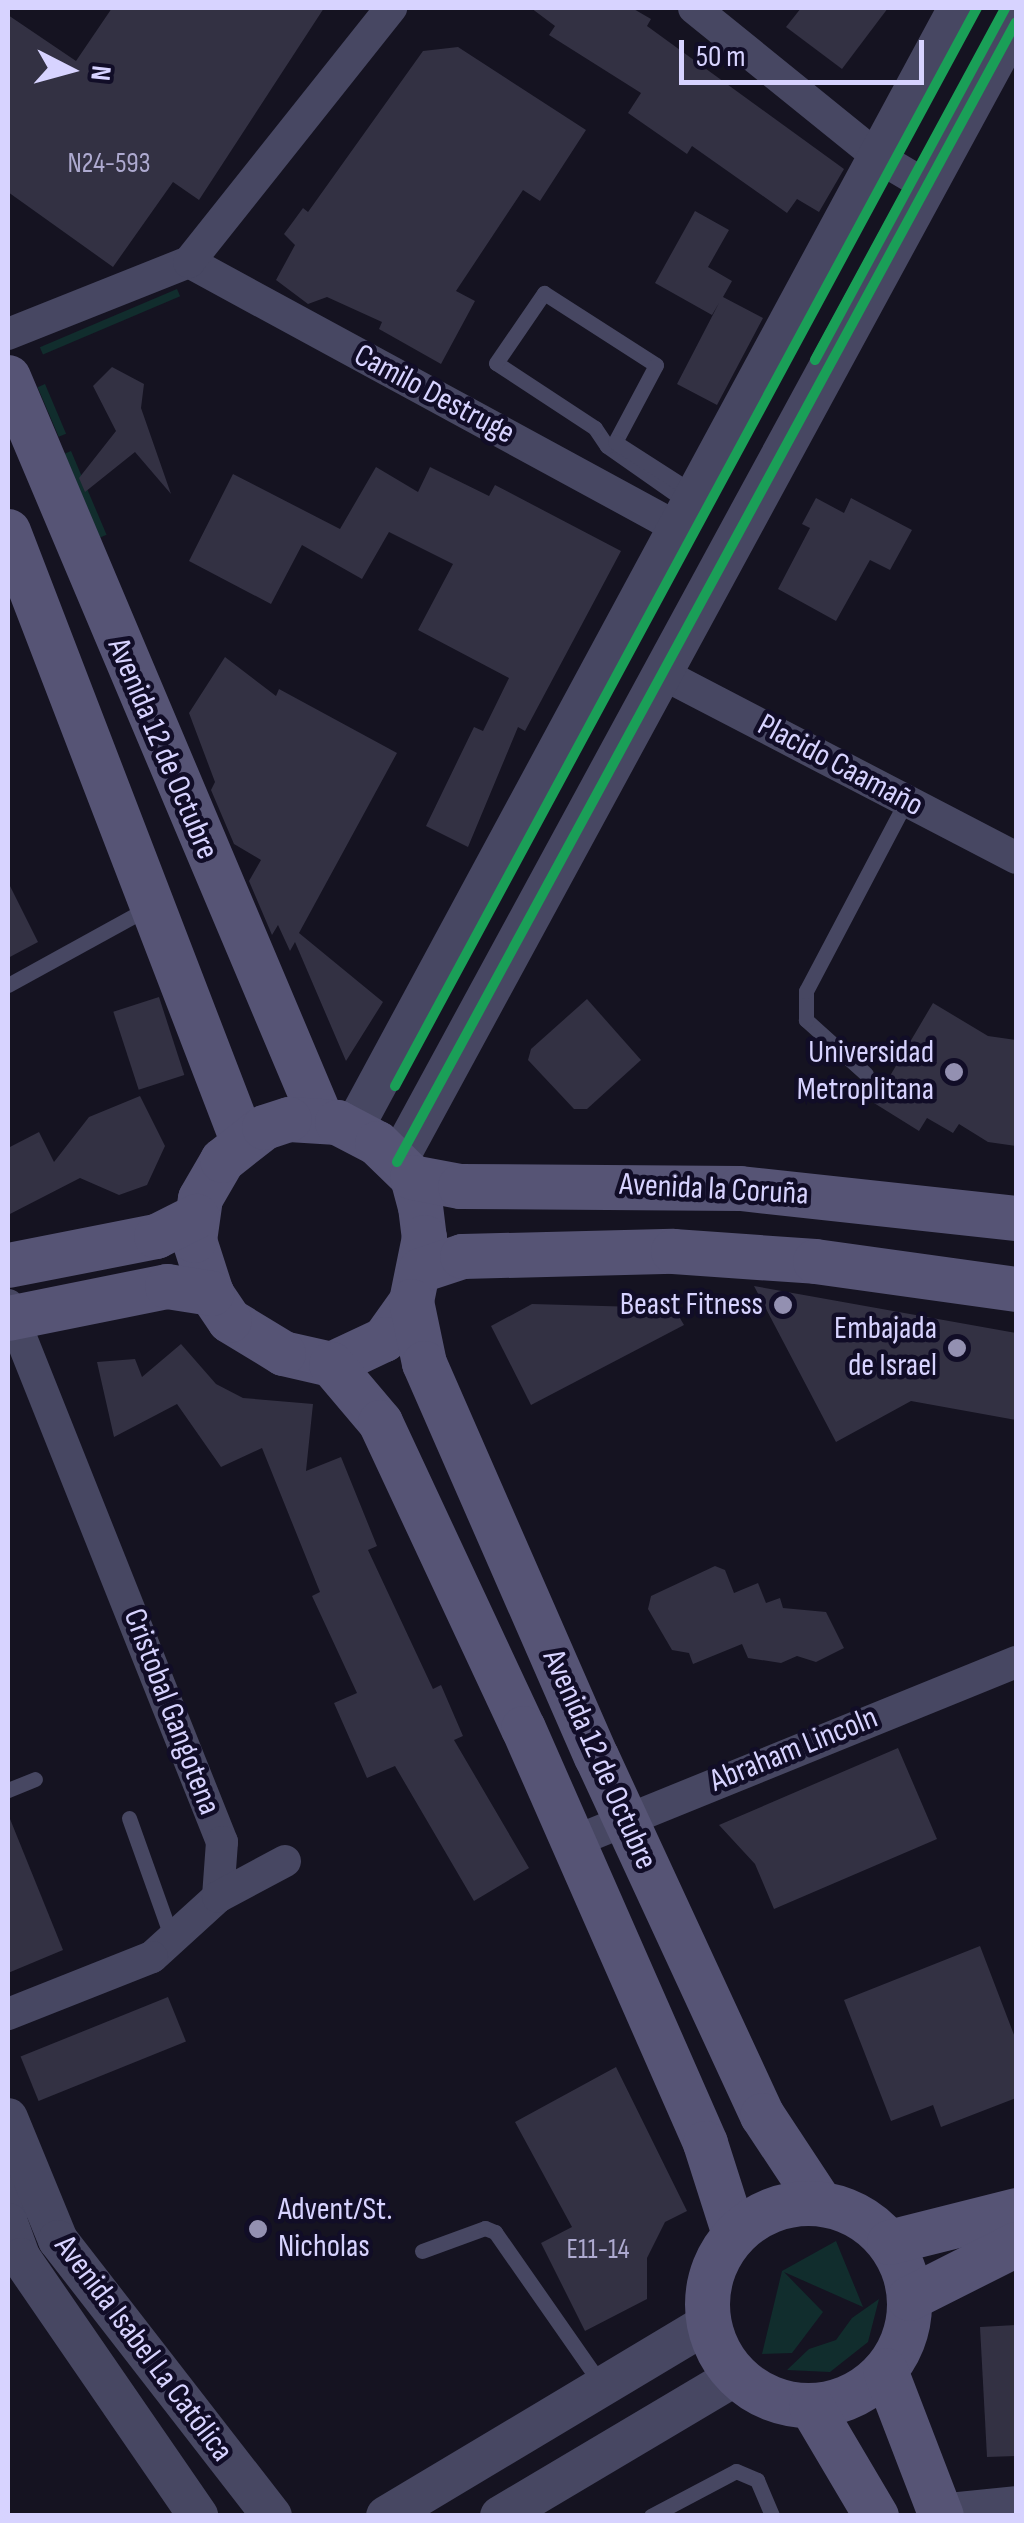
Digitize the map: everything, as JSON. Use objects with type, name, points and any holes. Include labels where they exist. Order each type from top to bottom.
[{"type":"main road","name":"Avenida 12 de Octubre","points":[[8,378],[337,1124]]},
{"type":"main road","name":"Avenida 12 de Octubre","points":[[8,531],[156,904],[242,1140]]},
{"type":"main road","points":[[289,1119],[337,1124],[405,1169],[424,1237],[416,1286],[384,1339],[331,1364],[283,1353],[251,1336],[211,1292],[194,1240],[196,1216],[207,1180],[242,1140],[289,1119]]},
{"type":"main road","name":"Avenida la Coruña","points":[[405,1169],[460,1186],[740,1188],[1016,1218]]},
{"type":"main road","points":[[8,1264],[156,1236],[196,1216]]},
{"type":"main road","name":"Avenida la Coruña","points":[[416,1286],[462,1256],[690,1252],[1016,1290]]},
{"type":"main road","points":[[10,1313],[167,1286],[211,1292]]},
{"type":"main road","name":"Avenida 12 de Octubre","points":[[416,1286],[424,1363],[625,1818],[762,2115],[820,2203]]},
{"type":"main road","name":"Avenida 12 de Octubre","points":[[331,1364],[380,1422],[573,1842],[705,2143],[734,2234]]},
{"type":"main road","points":[[820,2203],[858,2216],[889,2242],[909,2298],[900,2348],[885,2370],[864,2389],[811,2406],[770,2399],[736,2376],[708,2323],[716,2260],[734,2234],[783,2206],[820,2203]]},
{"type":"main road","points":[[889,2242],[1016,2210]]},
{"type":"main road","points":[[909,2298],[1016,2244]]},
{"type":"main road","points":[[885,2370],[940,2513]]},
{"type":"main road","points":[[811,2406],[876,2516]]},
{"type":"street","points":[[8,334],[189,262],[391,8]]},
{"type":"street","points":[[694,8],[878,157],[930,187]]},
{"type":"street","points":[[337,1124],[689,509],[958,8]]},
{"type":"street","points":[[405,1169],[663,674],[1016,22]]},
{"type":"street","name":"Camilo Destruge","points":[[189,262],[689,509]]},
{"type":"street","name":"Placido Caamaño","points":[[663,674],[1016,858]]},
{"type":"street","name":"Cristobal Gangotena","points":[[10,1313],[222,1842],[218,1897]]},
{"type":"street","name":"Abraham Lincoln","points":[[573,1842],[1016,1662]]},
{"type":"street","points":[[8,2014],[152,1957],[218,1897],[284,1861]]},
{"type":"street","name":"Avenida Isabel La Católica","points":[[8,2118],[17,2226],[198,2516]]},
{"type":"street","name":"Avenida Isabel La Católica","points":[[17,2226],[58,2240],[272,2516]]},
{"type":"street","points":[[386,2516],[708,2323]]},
{"type":"street","points":[[510,2513],[736,2376]]},
{"type":"street","points":[[940,2513],[1016,2502]]},
{"type":"lane","points":[[544,292],[656,365],[615,442],[689,509],[607,446],[595,428],[496,363],[544,292]]},
{"type":"lane","points":[[866,1074],[806,1020],[806,991],[906,801]]},
{"type":"lane","points":[[8,985],[156,904]]},
{"type":"lane","points":[[8,1790],[36,1779]]},
{"type":"lane","points":[[129,1818],[172,1940]]},
{"type":"lane","points":[[422,2251],[485,2228],[495,2232],[601,2384]]},
{"type":"lane","points":[[651,2516],[680,2508],[736,2472],[749,2473],[772,2516]]},
{"type":"green space","points":[[177,289],[180,296],[43,355],[40,347]]},
{"type":"green space","points":[[45,384],[66,434],[59,437],[38,387]]},
{"type":"green space","points":[[71,451],[107,535],[100,538],[65,454]]},
{"type":"green space","points":[[836,2241],[863,2307],[784,2272],[823,2312],[792,2353],[762,2354],[782,2271]]},
{"type":"green space","points":[[879,2299],[868,2342],[830,2372],[787,2370],[809,2349],[836,2340],[852,2318]]},
{"type":"building","points":[[112,8],[324,8],[199,200],[173,182],[113,267],[8,192],[8,15],[76,61]]},
{"type":"building","points":[[531,8],[632,8],[651,19],[647,26],[844,169],[819,212],[797,199],[787,213],[692,146],[687,154],[628,113],[641,93],[549,35],[555,26]]},
{"type":"building","points":[[801,8],[888,8],[842,69],[786,27]]},
{"type":"building","points":[[458,47],[586,130],[540,201],[523,190],[456,291],[475,301],[441,364],[379,329],[382,322],[327,297],[308,304],[276,280],[295,245],[284,234],[303,208],[308,212],[423,51]]},
{"type":"building","points":[[695,211],[729,230],[708,267],[732,281],[723,297],[763,318],[717,405],[677,384],[719,303],[712,315],[655,283]]},
{"type":"building","points":[[112,367],[144,384],[141,408],[171,494],[135,452],[85,492],[79,478],[116,431],[93,386]]},
{"type":"building","points":[[376,467],[418,492],[430,467],[489,496],[495,485],[621,551],[525,731],[518,727],[468,847],[426,826],[474,727],[483,731],[509,678],[418,630],[453,564],[389,532],[362,579],[302,545],[271,604],[189,561],[233,474],[340,529]]},
{"type":"building","points":[[816,498],[844,513],[851,498],[912,530],[890,570],[870,560],[836,621],[778,589],[810,528],[802,524]]},
{"type":"building","points":[[225,657],[276,696],[279,689],[397,753],[299,933],[383,1002],[346,1061],[295,942],[290,951],[278,925],[272,935],[249,881],[261,860],[234,844],[211,790],[215,782],[189,713]]},
{"type":"building","points":[[8,882],[38,942],[8,958]]},
{"type":"building","points":[[159,997],[184,1075],[139,1090],[113,1012]]},
{"type":"building","points":[[587,999],[641,1060],[587,1109],[574,1109],[528,1060],[531,1049]]},
{"type":"building","name":"Universidad Metroplitana","points":[[933,1003],[988,1036],[1016,1040],[1016,1146],[988,1142],[959,1124],[953,1133],[927,1118],[919,1131],[874,1103]]},
{"type":"building","points":[[140,1096],[165,1146],[147,1185],[119,1195],[80,1178],[8,1215],[8,1148],[39,1132],[54,1162],[89,1117]]},
{"type":"building","points":[[754,1286],[1016,1333],[1016,1420],[911,1401],[836,1442]]},
{"type":"building","points":[[532,1304],[674,1308],[684,1325],[531,1405],[491,1326]]},
{"type":"building","points":[[181,1344],[216,1384],[243,1398],[313,1404],[306,1471],[341,1457],[377,1546],[368,1550],[433,1689],[441,1685],[463,1736],[454,1740],[529,1868],[474,1901],[395,1766],[367,1778],[334,1703],[357,1693],[312,1596],[320,1592],[262,1448],[221,1467],[177,1404],[114,1437],[97,1362],[135,1359],[142,1377]]},
{"type":"building","points":[[715,1566],[725,1570],[734,1593],[758,1583],[766,1603],[780,1598],[783,1608],[826,1612],[844,1648],[816,1662],[797,1656],[781,1663],[748,1658],[742,1644],[693,1664],[689,1653],[672,1650],[648,1609],[651,1596]]},
{"type":"building","points":[[898,1748],[937,1839],[774,1909],[755,1864],[719,1825]]},
{"type":"building","points":[[8,1814],[63,1950],[8,1973]]},
{"type":"building","points":[[980,1946],[1016,2040],[1016,2098],[941,2127],[933,2105],[891,2121],[844,2000]]},
{"type":"building","points":[[168,1997],[186,2042],[39,2101],[21,2057]]},
{"type":"building","points":[[616,2067],[687,2211],[665,2222],[647,2258],[647,2299],[585,2331],[541,2243],[572,2227],[515,2122]]},
{"type":"building","points":[[1016,2325],[1016,2456],[987,2457],[980,2327]]},
{"type":"cycle path","points":[[395,1086],[977,8]]},
{"type":"cycle path","points":[[815,360],[1005,8]]},
{"type":"cycle path","points":[[397,1162],[1016,22]]},
{"type":"place","name":"Universidad Metroplitana","points":[[954,1072]]},
{"type":"place","name":"Beast Fitness","points":[[783,1305]]},
{"type":"place","name":"Embajada de Israel","points":[[957,1348]]},
{"type":"place","name":"Advent/St. Nicholas","points":[[258,2229]]}]
